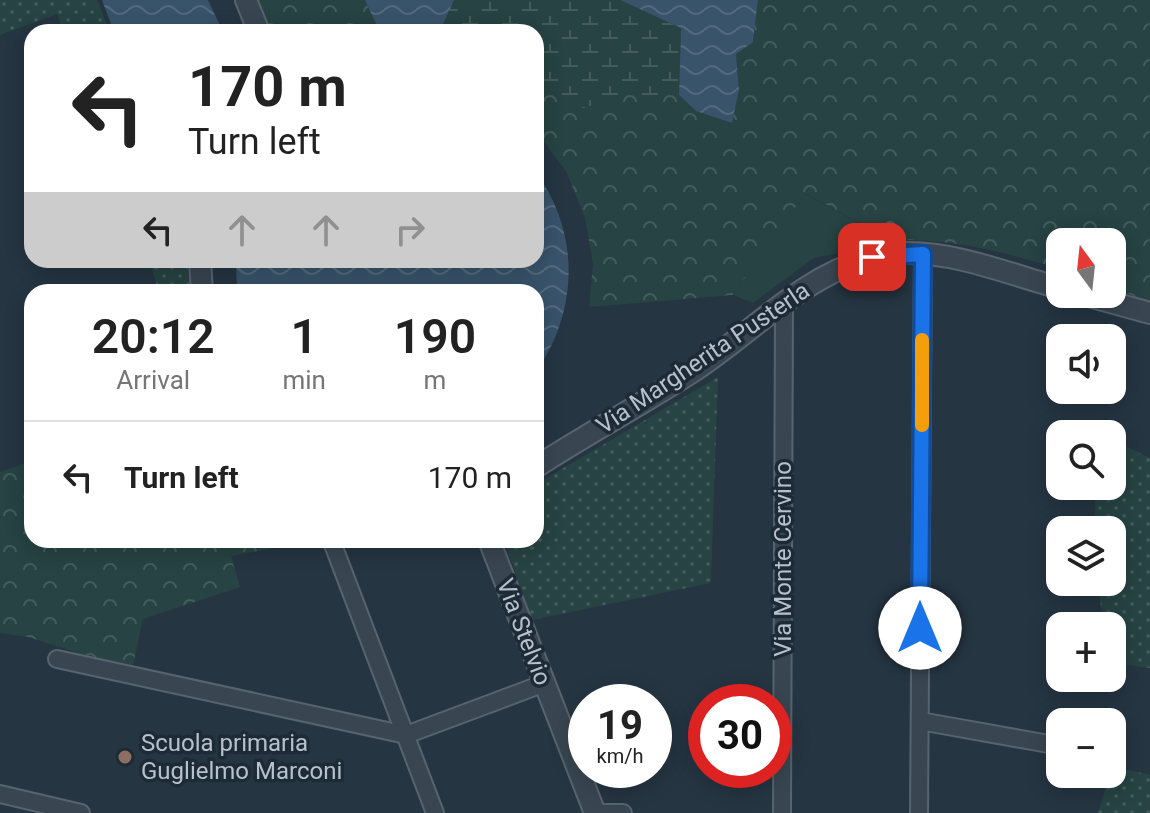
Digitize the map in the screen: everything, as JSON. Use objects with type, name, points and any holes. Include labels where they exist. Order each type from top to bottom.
[{"type":"street","points":[[246,0],[256,24]]},
{"type":"street","name":"Via Margherita Pusterla","points":[[544,462],[694,370],[784,304],[856,261],[907,253],[941,255],[1046,284]]},
{"type":"street","points":[[919,813],[923,254]]},
{"type":"street","name":"Via Monte Cervino","points":[[782,813],[784,304]]},
{"type":"street","points":[[1126,306],[1150,313]]},
{"type":"street","points":[[334,548],[435,813]]},
{"type":"street","name":"Via Stelvio","points":[[492,548],[597,813]]},
{"type":"street","points":[[57,659],[406,735],[545,683]]},
{"type":"street","points":[[920,721],[1046,744]]},
{"type":"street","points":[[0,794],[81,813]]},
{"type":"street","points":[[597,813],[623,813]]},
{"type":"green space","points":[[0,0],[97,0],[107,24],[61,24],[57,14],[0,35]]},
{"type":"green space","points":[[251,0],[365,0],[376,24],[261,24]]},
{"type":"green space","points":[[454,0],[620,0],[681,28],[679,95],[626,95],[577,110],[544,87],[544,24],[443,24]]},
{"type":"green space","points":[[758,0],[1150,0],[1150,302],[1126,293],[1126,228],[1046,228],[1046,265],[986,249],[933,241],[906,240],[859,249],[865,226],[806,194],[733,295],[589,307],[593,264],[585,218],[566,171],[544,142],[544,87],[577,110],[626,95],[679,95],[696,111],[739,90],[736,54],[753,41]]},
{"type":"green space","points":[[805,194],[857,222],[852,241],[843,252],[814,258],[753,303],[733,295]]},
{"type":"green space","points":[[152,268],[188,268],[190,284],[156,284]]},
{"type":"green space","points":[[718,377],[711,583],[532,620],[507,548],[544,548],[544,479]]},
{"type":"green space","points":[[1126,447],[1150,458],[1150,668],[1126,665],[1126,612],[1102,612],[1099,596],[1126,596],[1126,516],[1095,516],[1095,500],[1126,500]]},
{"type":"green space","points":[[24,464],[24,548],[274,548],[231,556],[240,587],[143,619],[132,670],[28,637],[0,633],[0,472]]},
{"type":"green space","points":[[1126,769],[1150,775],[1150,813],[1098,813],[1105,788],[1126,788]]},
{"type":"water","points":[[102,0],[208,0],[219,24],[111,24]]},
{"type":"water","points":[[365,0],[454,0],[443,24],[376,24]]},
{"type":"water","points":[[620,0],[758,0],[753,42],[736,54],[739,90],[732,123],[696,111],[679,95],[681,28]]},
{"type":"water","points":[[544,186],[561,220],[569,272],[560,323],[544,358],[544,284],[237,284],[236,268],[544,268]]},
{"type":"slow traffic","points":[[922,340],[922,425]]},
{"type":"place","name":"Scuola primaria Guglielmo Marconi","points":[[125,757]]},
{"type":"route","points":[[872,257],[923,254],[920,628]]}]
